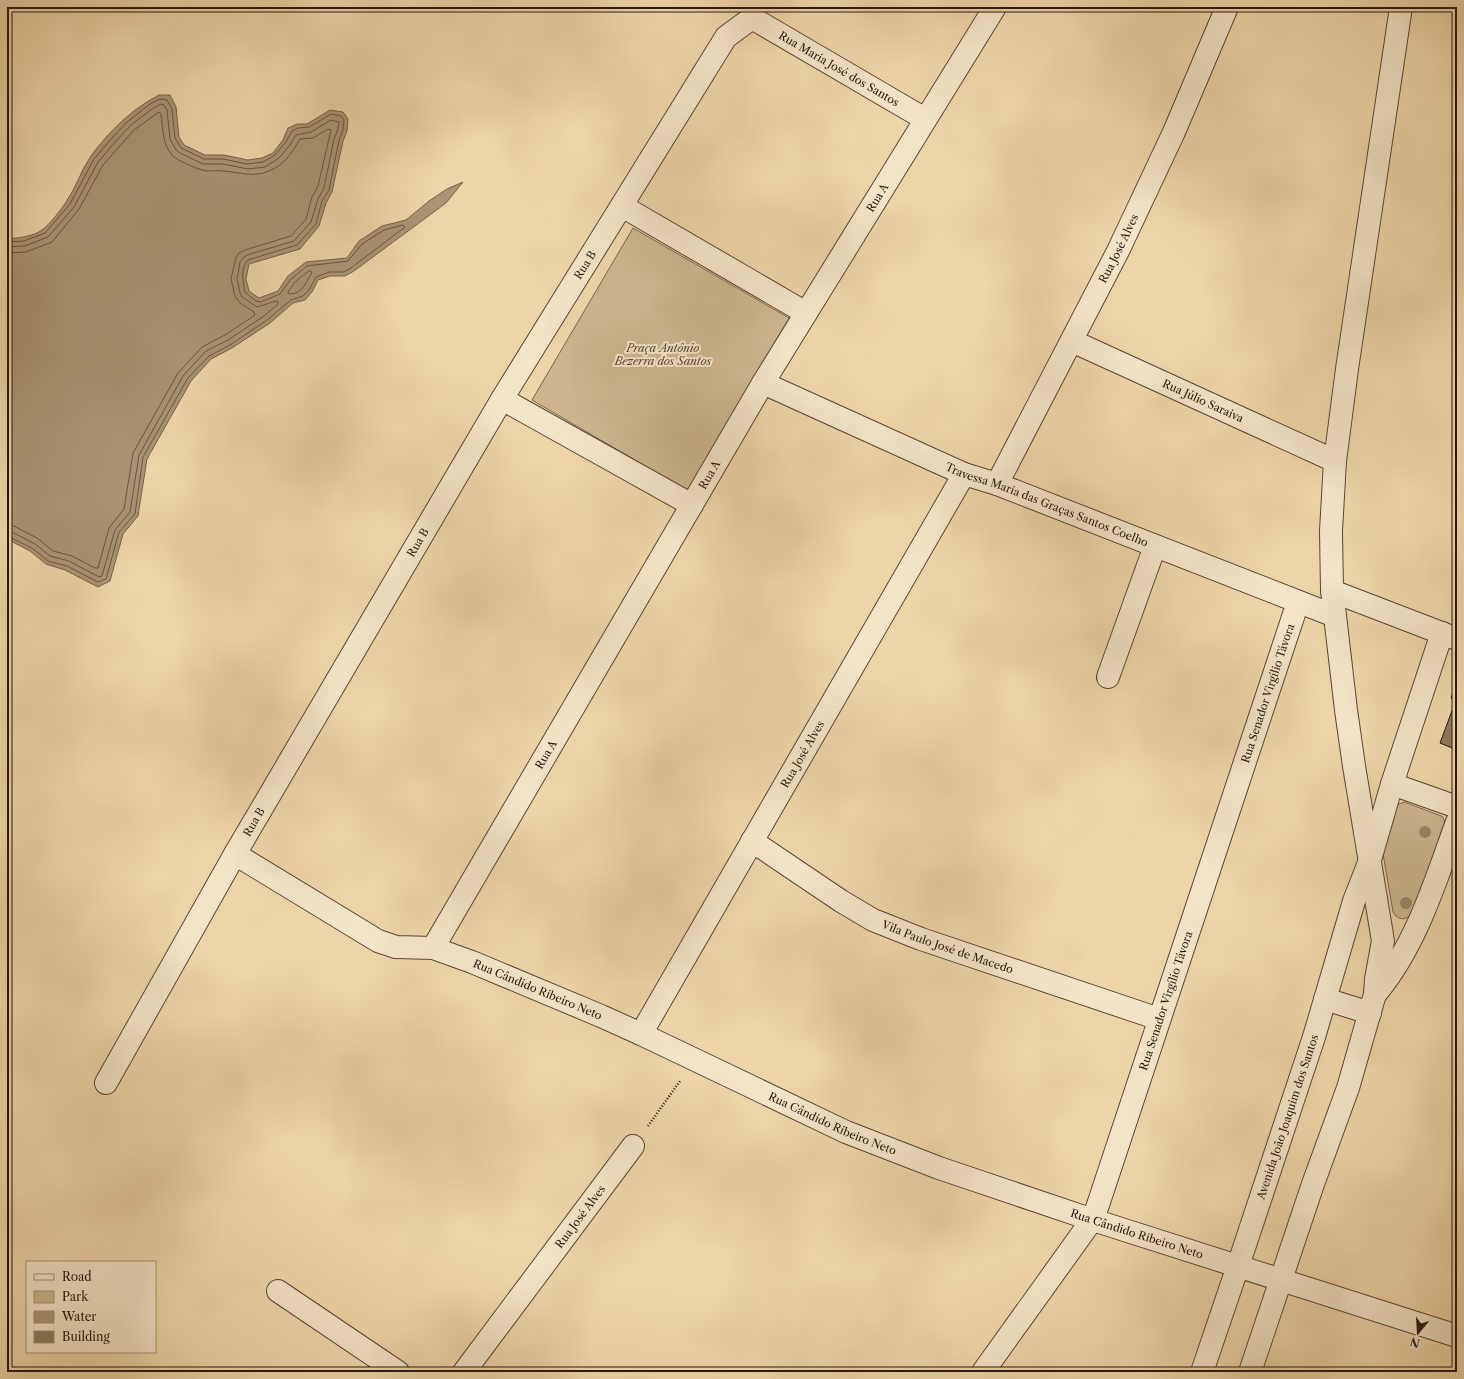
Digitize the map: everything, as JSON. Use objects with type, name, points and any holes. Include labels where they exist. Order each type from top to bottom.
[{"type":"street","name":"Rua A","points":[[433,948],[763,383],[995,7]]},
{"type":"street","name":"Rua José Alves","points":[[997,484],[1118,252],[1174,132],[1227,7]]},
{"type":"street","points":[[1370,860],[1354,766],[1332,591],[1331,531],[1335,461],[1348,362],[1401,7]]},
{"type":"street","name":"Rua Maria José dos Santos","points":[[752,18],[925,119]]},
{"type":"street","name":"Rua B","points":[[106,1083],[235,854],[502,398],[726,36],[752,18]]},
{"type":"street","points":[[622,206],[806,313]]},
{"type":"street","name":"Rua Júlio Saraiva","points":[[1072,341],[1335,461]]},
{"type":"street","name":"Travessa Maria das Graças Santos Coelho","points":[[763,383],[964,474],[997,484],[1335,616]]},
{"type":"street","points":[[502,398],[692,505]]},
{"type":"street","name":"Rua José Alves","points":[[641,1034],[964,474]]},
{"type":"street","points":[[1108,677],[1155,546]]},
{"type":"street","points":[[1332,591],[1450,636]]},
{"type":"street","name":"Rua Senador Virgílio Távora","points":[[983,1372],[1093,1220],[1298,602]]},
{"type":"street","name":"Avenida João Joaquim dos Santos","points":[[1202,1372],[1326,999],[1354,901],[1370,860],[1392,784],[1450,636]]},
{"type":"street","points":[[1392,784],[1457,807]]},
{"type":"street","name":"Avenida João Joaquim dos Santos","points":[[1373,1003],[1401,957],[1420,921],[1457,822]]},
{"type":"street","name":"Vila Paulo José de Macedo","points":[[752,841],[841,902],[873,920],[921,940],[1159,1019]]},
{"type":"street","name":"Rua Cândido Ribeiro Neto","points":[[235,854],[378,941],[396,947],[433,948],[601,1016],[846,1132],[939,1168],[1093,1220],[1457,1336]]},
{"type":"street","name":"Avenida João Joaquim dos Santos","points":[[1250,1372],[1313,1184],[1348,1088],[1373,1003],[1383,941],[1370,860]]},
{"type":"street","points":[[1326,999],[1373,1003]]},
{"type":"street","name":"Rua José Alves","points":[[464,1372],[633,1146]]},
{"type":"street","points":[[278,1291],[398,1372]]},
{"type":"path","points":[[633,1146],[696,1060]]},
{"type":"green space","name":"Praça Antônio Bezerra dos Santos","points":[[633,228],[789,318],[688,491],[532,400]]},
{"type":"green space","points":[[1404,802],[1443,817],[1445,823],[1413,912],[1411,915],[1403,919],[1397,917],[1393,912],[1382,848],[1397,805]]},
{"type":"water","points":[[159,95],[170,95],[176,107],[179,137],[184,145],[205,155],[224,155],[248,160],[262,158],[273,153],[283,140],[288,128],[297,124],[307,124],[330,110],[343,112],[348,119],[347,131],[343,141],[332,192],[326,203],[319,226],[300,249],[249,264],[246,279],[249,291],[259,298],[278,291],[288,276],[306,262],[347,258],[359,241],[382,226],[406,220],[429,201],[447,189],[463,182],[446,203],[354,271],[345,276],[330,276],[318,280],[312,292],[305,300],[293,303],[270,323],[232,348],[211,359],[191,381],[147,459],[138,516],[123,534],[110,581],[98,587],[65,570],[46,564],[30,551],[7,539],[7,238],[30,235],[45,228],[64,205],[73,191],[87,161],[105,138],[130,114]]},
{"type":"building","points":[[1457,681],[1457,750],[1440,743],[1456,700],[1451,698]]}]
